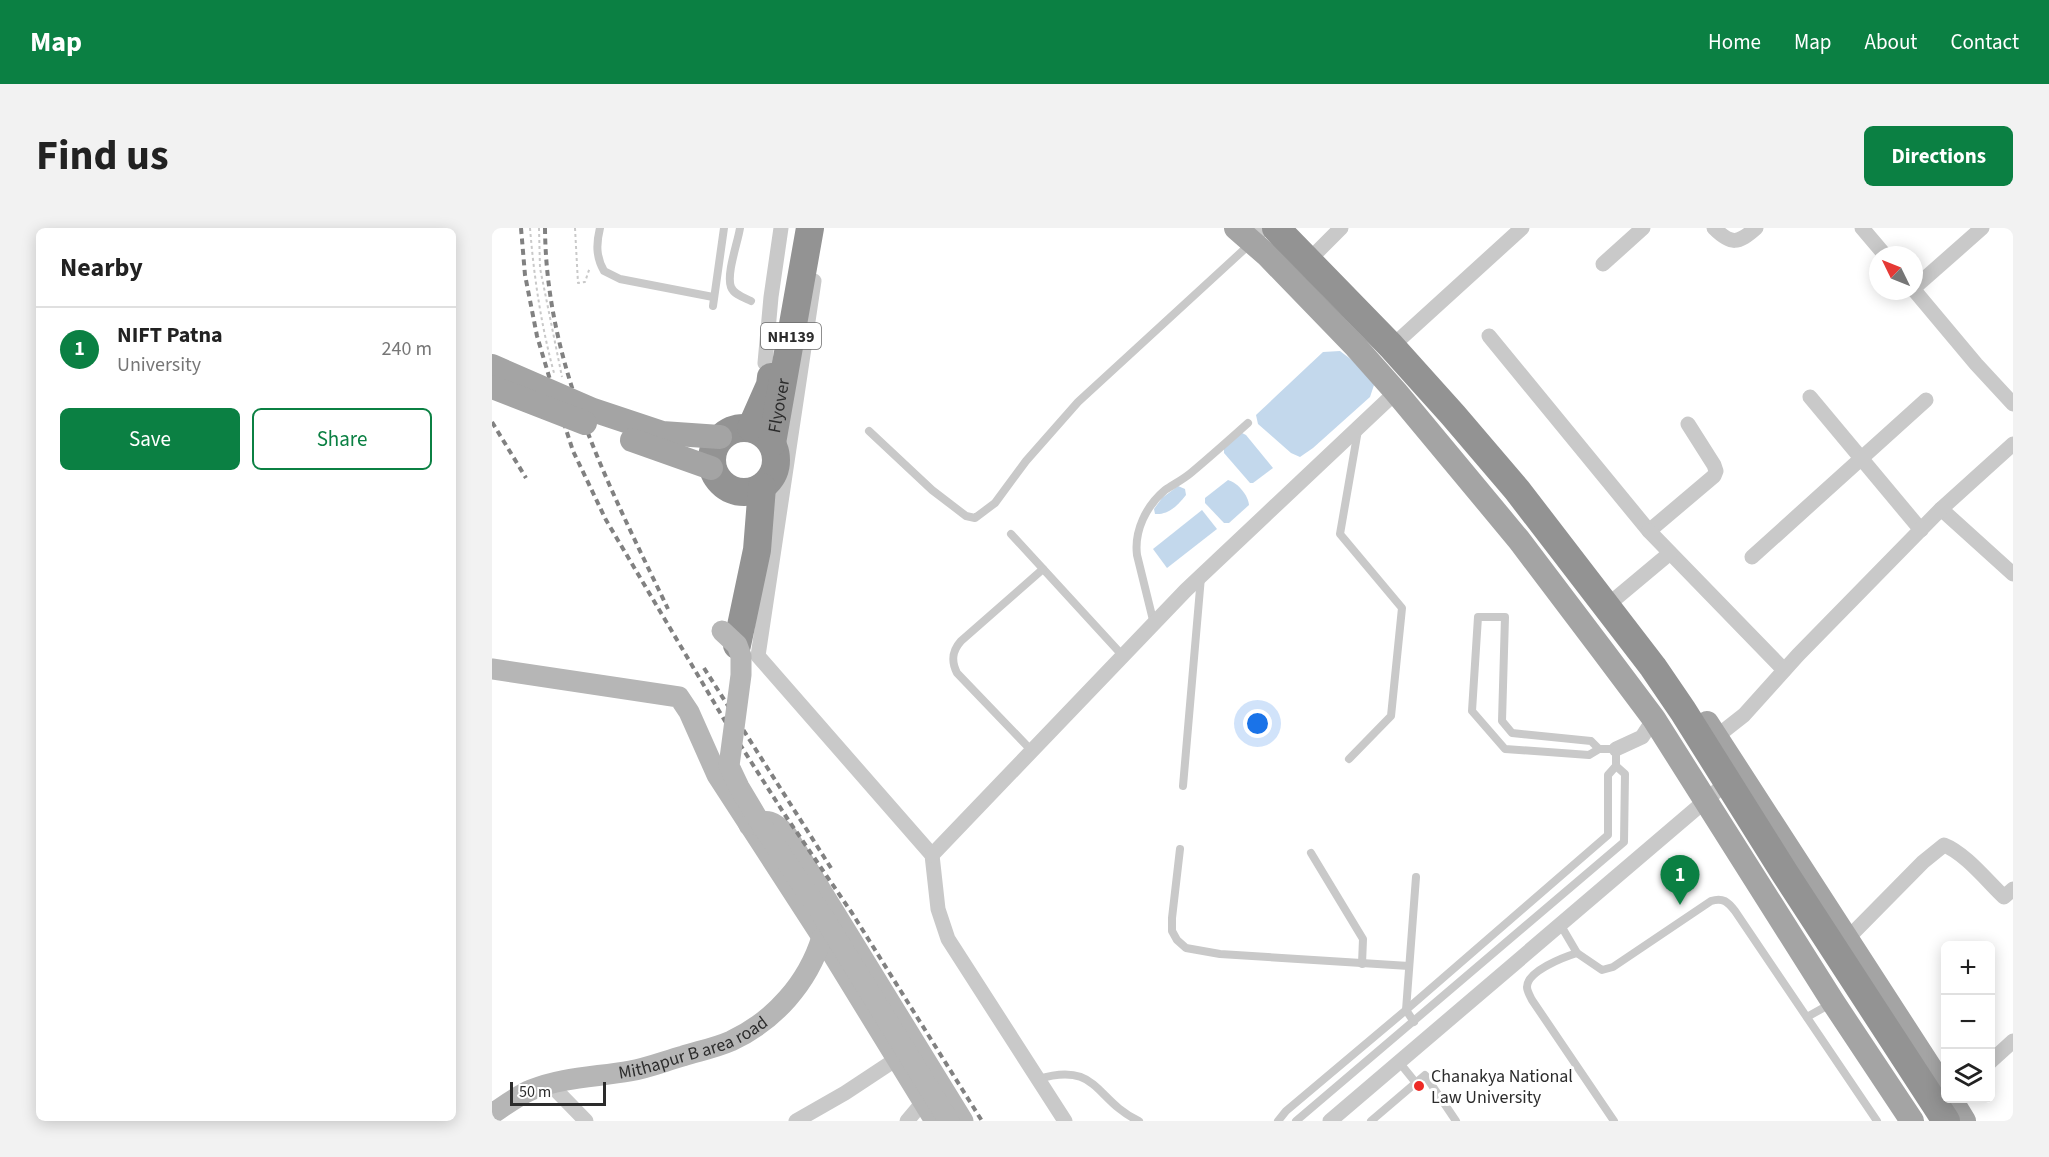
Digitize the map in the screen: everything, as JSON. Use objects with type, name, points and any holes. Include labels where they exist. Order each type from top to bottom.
[{"type":"highway","name":"Flyover","points":[[761,436],[794,228]]},
{"type":"highway","name":"Flyover","points":[[761,436],[810,228]]},
{"type":"highway","points":[[1256,231],[1310,282],[1443,426],[1528,528],[1643,679],[1666,724],[1734,815],[1929,1121]]},
{"type":"highway","points":[[1256,231],[1391,346],[1517,490],[1612,613],[1683,711],[1784,872],[1946,1121]]},
{"type":"highway","name":"Flyover","points":[[720,437],[734,428],[761,436],[777,461],[773,476],[755,490]]},
{"type":"highway","points":[[720,437],[712,452],[711,468],[719,482],[732,491],[755,490]]},
{"type":"highway","name":"NH139","points":[[730,638],[743,548],[755,490]]},
{"type":"main road","points":[[1292,228],[1400,339],[1494,446],[1551,516],[1693,701],[1941,1084]]},
{"type":"main road","points":[[1256,231],[1290,279],[1396,392],[1519,540],[1666,724],[1705,800],[1833,1002],[1912,1121]]},
{"type":"main road","points":[[492,366],[593,410],[662,434],[720,437]]},
{"type":"main road","points":[[492,387],[597,428],[711,468]]},
{"type":"main road","points":[[1953,1103],[1964,1121]]},
{"type":"street","points":[[781,228],[771,297],[765,363],[799,388]]},
{"type":"street","points":[[822,228],[763,613],[759,656],[932,855],[938,909],[948,939],[1065,1121]]},
{"type":"street","points":[[1290,279],[1341,228]]},
{"type":"street","points":[[1400,339],[1522,228]]},
{"type":"street","points":[[1603,264],[1643,228]]},
{"type":"street","points":[[1714,228],[1731,242],[1739,240],[1756,228]]},
{"type":"street","points":[[1862,228],[1877,246]]},
{"type":"street","points":[[1923,281],[1982,228]]},
{"type":"street","points":[[1923,300],[1976,364],[2013,404]]},
{"type":"street","points":[[1489,336],[1649,531],[1784,670]]},
{"type":"street","points":[[932,855],[1201,576],[1396,392]]},
{"type":"street","points":[[1810,398],[1921,530]]},
{"type":"street","points":[[1752,556],[1926,400]]},
{"type":"street","points":[[1649,531],[1714,476],[1716,471],[1688,424]]},
{"type":"street","points":[[1716,737],[1744,715],[1784,670],[1941,509],[2013,444]]},
{"type":"street","points":[[1941,509],[2013,574]]},
{"type":"street","points":[[1615,599],[1670,553]]},
{"type":"street","points":[[730,638],[741,656],[741,675],[729,766],[761,824],[821,913],[949,1121]]},
{"type":"street","points":[[492,669],[679,697],[689,712],[717,775],[898,1058],[935,1121]]},
{"type":"street","points":[[1617,749],[1666,724]]},
{"type":"street","points":[[1330,1121],[1559,923],[1739,772]]},
{"type":"street","points":[[749,825],[766,820],[775,824],[787,835],[963,1121]]},
{"type":"street","points":[[1847,939],[1936,849],[1944,845],[1951,848],[2010,898]]},
{"type":"street","name":"Mithapur B area road","points":[[492,1114],[530,1091],[550,1084],[582,1077],[633,1071],[714,1047],[744,1034],[775,1012],[799,985],[817,953],[822,938]]},
{"type":"street","points":[[1995,1057],[2013,1041]]},
{"type":"street","points":[[796,1121],[845,1093],[898,1058]]},
{"type":"street","points":[[550,1084],[586,1121]]},
{"type":"street","points":[[907,1121],[923,1102]]},
{"type":"lane","points":[[600,228],[597,242],[598,255],[604,272],[620,279],[713,301],[724,228]]},
{"type":"lane","points":[[740,228],[730,278],[731,287],[735,292],[752,301]]},
{"type":"lane","points":[[869,431],[932,490],[966,516],[975,518],[995,503],[1026,461],[1078,402],[1256,231]]},
{"type":"lane","points":[[1154,624],[1137,555],[1139,527],[1149,508],[1164,492],[1193,471],[1248,423]]},
{"type":"lane","points":[[1349,759],[1390,716],[1402,608],[1340,534],[1358,428]]},
{"type":"lane","points":[[1011,534],[1123,656]]},
{"type":"lane","points":[[1032,751],[957,673],[953,665],[953,656],[955,648],[961,641],[1043,569]]},
{"type":"lane","points":[[1183,786],[1201,576]]},
{"type":"lane","points":[[1278,1121],[1286,1111],[1608,834],[1608,775],[1616,766],[1617,749],[1599,749],[1588,755],[1505,749],[1472,711],[1478,616],[1505,617],[1502,721],[1512,733],[1591,741],[1599,749]]},
{"type":"lane","points":[[1296,1121],[1624,842],[1625,774],[1616,766]]},
{"type":"lane","points":[[1180,849],[1172,931],[1177,940],[1186,948],[1220,954],[1409,966]]},
{"type":"lane","points":[[1311,853],[1363,939],[1362,964]]},
{"type":"lane","points":[[1414,1022],[1406,1010],[1416,877]]},
{"type":"lane","points":[[1559,923],[1577,953],[1602,970],[1614,967],[1711,901],[1724,900],[1736,911],[1877,1121]]},
{"type":"lane","points":[[1577,953],[1542,969],[1529,981],[1527,988],[1532,1000],[1614,1121]]},
{"type":"lane","points":[[1807,1017],[1833,1002]]},
{"type":"lane","points":[[1399,1062],[1416,1083]]},
{"type":"lane","points":[[1038,1079],[1062,1073],[1076,1074],[1088,1080],[1126,1114],[1139,1121]]},
{"type":"lane","points":[[1371,1121],[1425,1074],[1455,1121]]},
{"type":"path","points":[[530,228],[542,323],[554,373]]},
{"type":"path","points":[[539,228],[540,268],[563,381]]},
{"type":"path","points":[[575,228],[578,283]]},
{"type":"water","points":[[1340,351],[1369,373],[1374,385],[1370,397],[1300,457],[1291,453],[1258,424],[1256,415],[1323,352]]},
{"type":"water","points":[[1240,432],[1246,435],[1273,468],[1253,483],[1250,483],[1224,453],[1224,445]]},
{"type":"water","points":[[1228,480],[1242,490],[1249,505],[1229,523],[1224,523],[1205,503],[1205,498]]},
{"type":"water","points":[[1178,486],[1185,489],[1186,495],[1183,499],[1169,511],[1155,514],[1154,509],[1162,498]]},
{"type":"water","points":[[1202,510],[1217,529],[1167,568],[1153,549]]},
{"type":"railway","points":[[521,228],[525,275],[537,336],[573,451],[606,520],[725,721],[785,815],[852,913],[982,1121]]},
{"type":"railway","points":[[545,228],[548,279],[556,329],[569,377],[603,471],[668,609]]},
{"type":"railway","points":[[492,422],[526,478]]},
{"type":"railway","points":[[704,668],[831,868]]},
{"type":"place","name":"NIFT Patna","points":[[1680,905]]},
{"type":"place","name":"Chanakya National Law University","points":[[1419,1086]]}]
